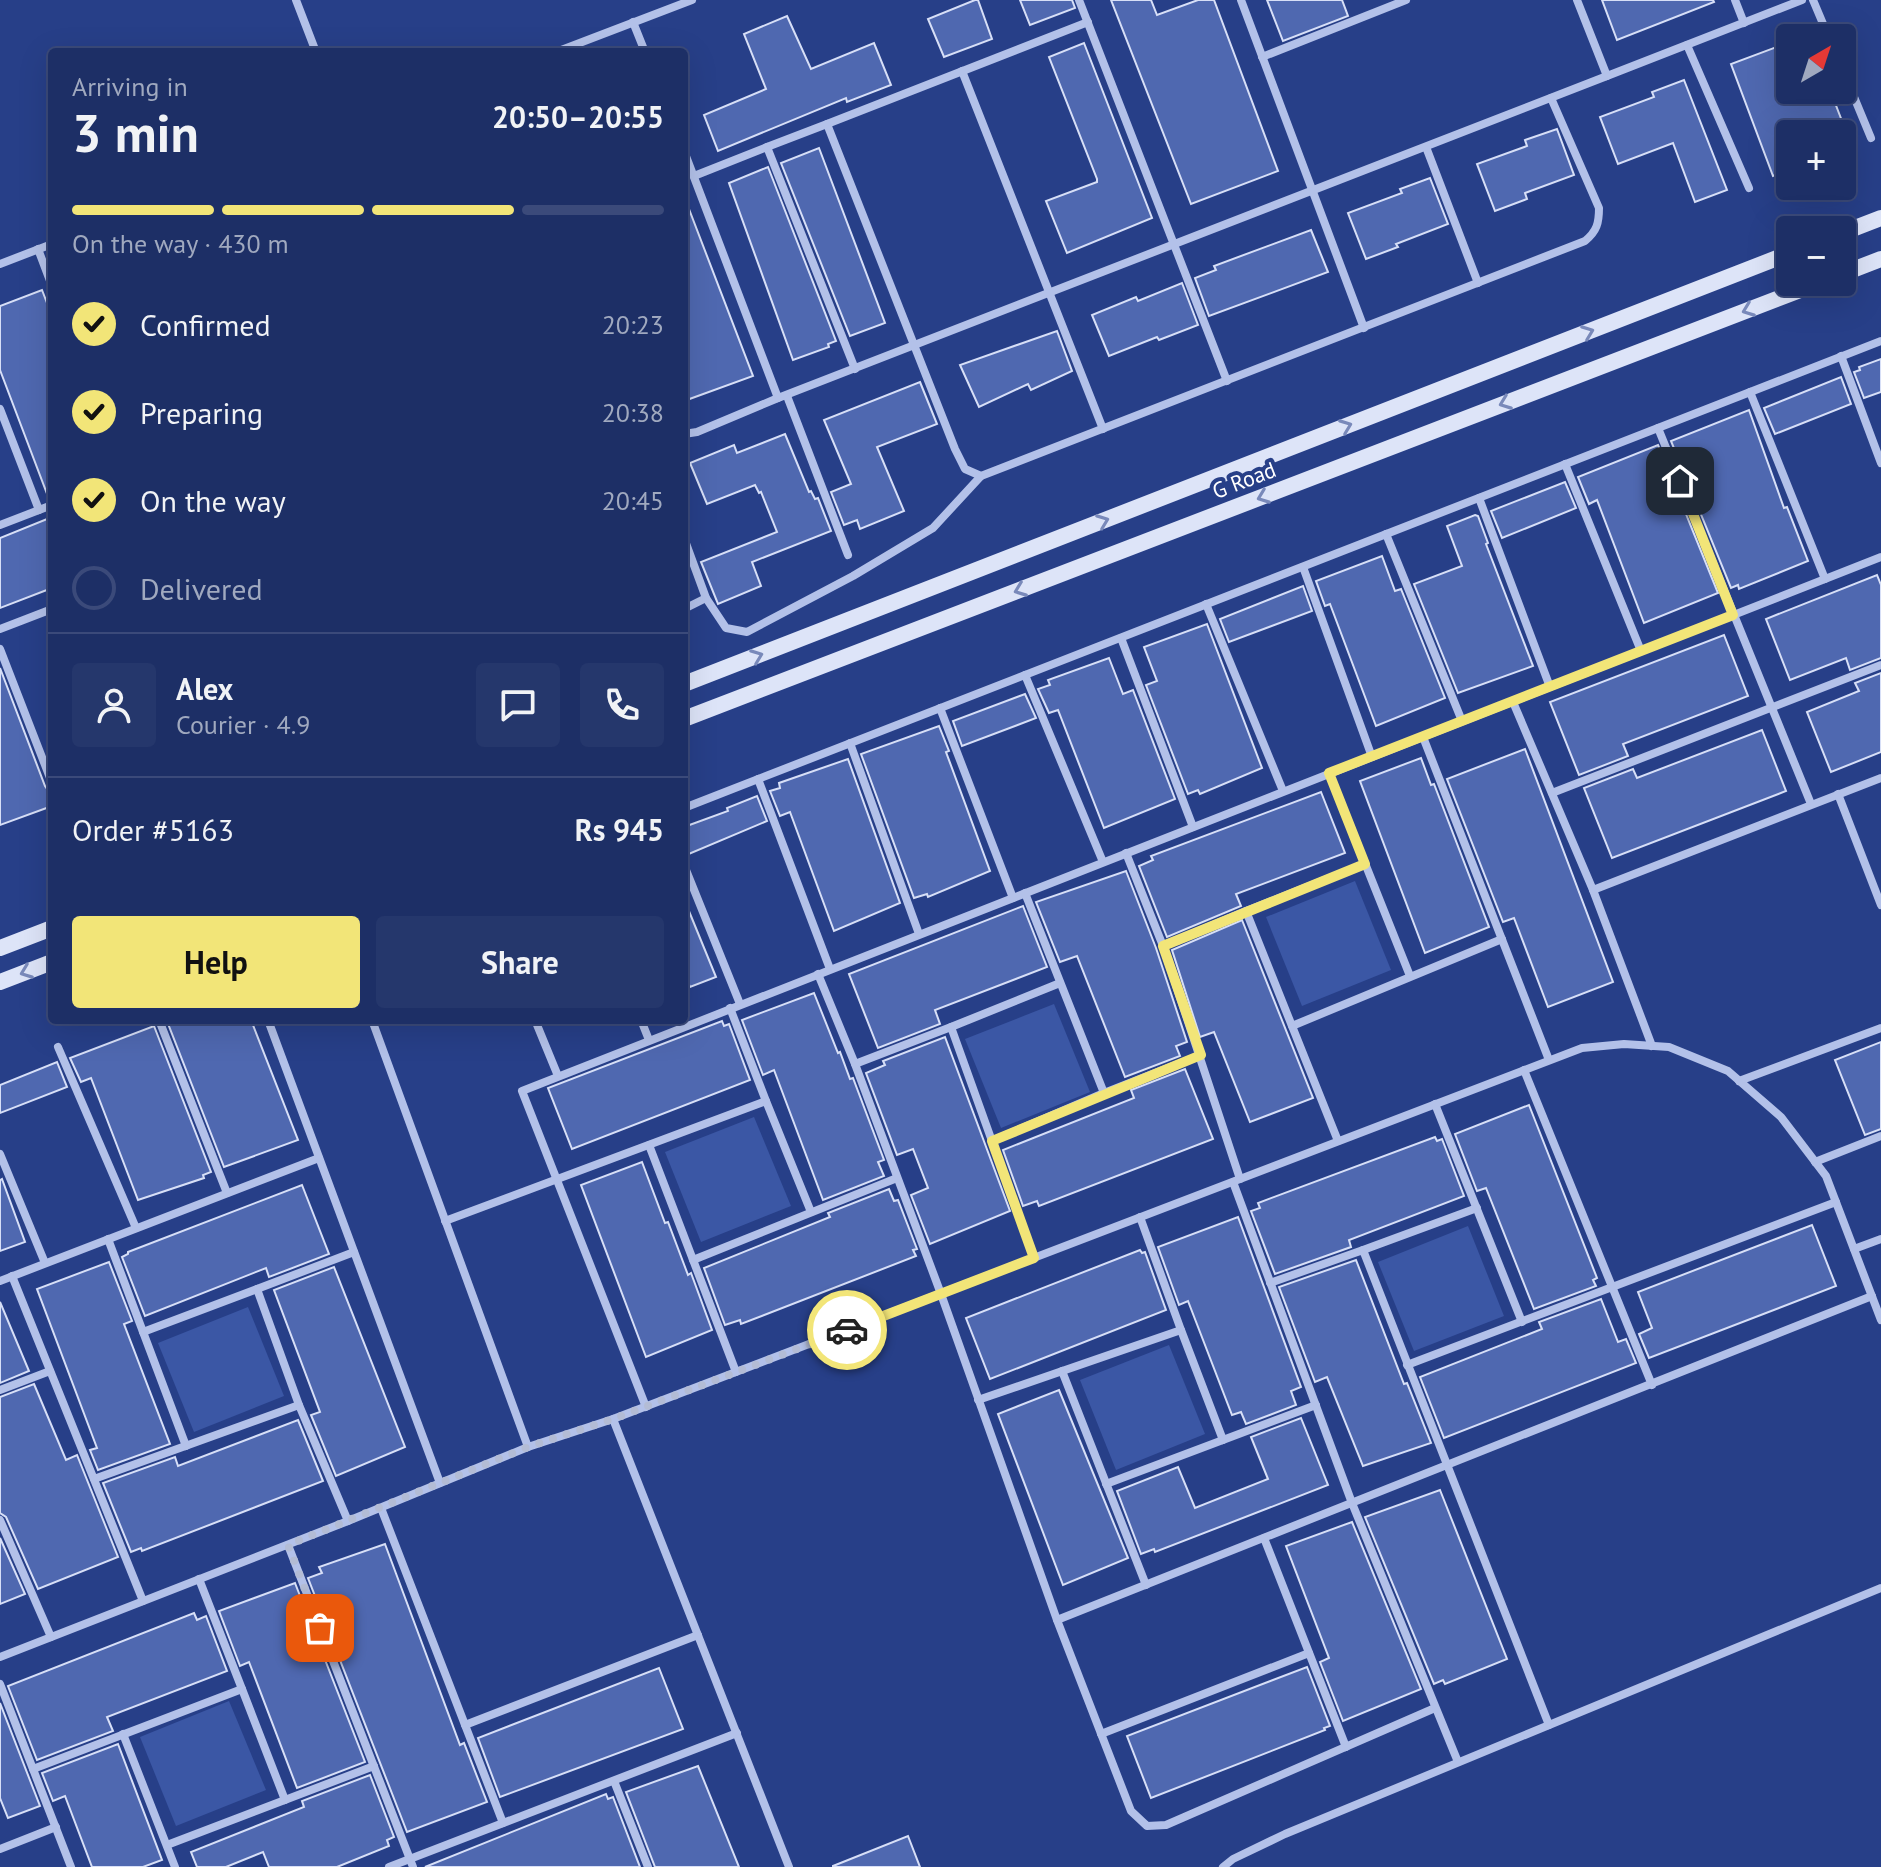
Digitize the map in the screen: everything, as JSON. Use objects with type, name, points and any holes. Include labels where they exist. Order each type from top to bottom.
[{"type":"street","points":[[296,0],[314,48]]},
{"type":"street","points":[[566,48],[692,0]]},
{"type":"street","points":[[1079,0],[1227,381]]},
{"type":"street","points":[[1241,0],[1364,328]]},
{"type":"street","points":[[1262,57],[1406,0]]},
{"type":"street","points":[[1577,0],[1607,76]]},
{"type":"street","points":[[1735,0],[1744,23]]},
{"type":"street","points":[[688,433],[1802,0]]},
{"type":"street","points":[[1813,0],[1823,24]]},
{"type":"street","points":[[633,22],[643,48]]},
{"type":"street","points":[[694,176],[1088,22]]},
{"type":"street","points":[[1687,45],[1749,188]]},
{"type":"street","points":[[962,71],[1103,429]]},
{"type":"street","points":[[688,549],[706,598],[726,628],[747,632],[853,576],[933,528],[981,476],[1585,241],[1595,233],[1599,208],[1551,98]]},
{"type":"street","points":[[1856,102],[1871,138]]},
{"type":"street","points":[[827,124],[965,469],[981,476]]},
{"type":"street","points":[[767,147],[855,369]]},
{"type":"street","points":[[1426,147],[1478,283]]},
{"type":"street","points":[[688,161],[848,555]]},
{"type":"street","points":[[1856,228],[1881,218]]},
{"type":"street","points":[[0,264],[48,245]]},
{"type":"street","points":[[38,249],[48,275]]},
{"type":"street","name":"G Road","points":[[688,682],[1776,258]]},
{"type":"street","points":[[1856,269],[1881,259]]},
{"type":"street","name":"G Road","points":[[688,717],[1785,296]]},
{"type":"street","points":[[688,806],[1881,341]]},
{"type":"street","points":[[1841,356],[1881,463]]},
{"type":"street","points":[[1750,392],[1825,579]]},
{"type":"street","points":[[0,409],[39,510]]},
{"type":"street","points":[[1658,428],[1811,804]]},
{"type":"street","points":[[1565,464],[1641,651]]},
{"type":"street","points":[[1479,498],[1550,687]]},
{"type":"street","points":[[0,525],[48,507]]},
{"type":"street","points":[[1386,534],[1462,721]]},
{"type":"street","points":[[646,1407],[522,1091],[1881,557]]},
{"type":"street","points":[[1303,567],[1372,757]]},
{"type":"street","points":[[688,607],[706,598]]},
{"type":"street","points":[[1206,604],[1283,791]]},
{"type":"street","points":[[0,629],[48,611]]},
{"type":"street","points":[[1121,638],[1193,827]]},
{"type":"street","points":[[0,649],[48,773]]},
{"type":"street","points":[[1552,793],[1881,665]]},
{"type":"street","points":[[1025,675],[1103,862]]},
{"type":"street","points":[[1513,702],[1593,890],[1652,1046]]},
{"type":"street","points":[[940,708],[1013,898]]},
{"type":"street","points":[[1423,737],[1549,1060]]},
{"type":"street","points":[[850,743],[919,934]]},
{"type":"street","points":[[1329,773],[1410,976]]},
{"type":"street","points":[[1593,890],[1881,778]]},
{"type":"street","points":[[758,779],[830,969]]},
{"type":"street","points":[[1838,794],[1881,905]]},
{"type":"street","points":[[1126,853],[1201,1055],[1236,1180],[1270,1283],[1352,1503],[1458,1762]]},
{"type":"street","points":[[1163,946],[1365,864]]},
{"type":"street","points":[[688,875],[740,1004]]},
{"type":"street","points":[[1025,893],[1104,1093]]},
{"type":"street","points":[[1246,911],[1338,1141]]},
{"type":"street","points":[[0,948],[48,930]]},
{"type":"street","points":[[1292,1026],[1502,939]]},
{"type":"street","points":[[0,982],[48,964]]},
{"type":"street","points":[[818,974],[855,1064],[1057,1620],[1131,1811],[1147,1826],[1166,1825],[1435,1708]]},
{"type":"street","points":[[855,1064],[1060,983]]},
{"type":"street","points":[[730,1008],[811,1212]]},
{"type":"street","points":[[161,1024],[227,1193]]},
{"type":"street","points":[[269,1024],[440,1483]]},
{"type":"street","points":[[373,1024],[528,1447]]},
{"type":"street","points":[[537,1024],[558,1076]]},
{"type":"street","points":[[643,1024],[649,1040]]},
{"type":"street","points":[[951,1027],[1034,1258]]},
{"type":"street","points":[[1739,1081],[1881,1028]]},
{"type":"street","points":[[0,1657],[528,1447],[646,1407],[1582,1048],[1624,1044],[1669,1047],[1728,1071],[1781,1117],[1826,1176],[1881,1320]]},
{"type":"street","points":[[58,1047],[136,1228]]},
{"type":"street","points":[[992,1141],[1201,1055]]},
{"type":"street","points":[[1524,1070],[1652,1385]]},
{"type":"street","points":[[445,1221],[766,1101]]},
{"type":"street","points":[[1435,1104],[1522,1322]]},
{"type":"street","points":[[1815,1162],[1881,1136]]},
{"type":"street","points":[[649,1145],[736,1372]]},
{"type":"street","points":[[0,1154],[45,1263]]},
{"type":"street","points":[[0,1281],[319,1158]]},
{"type":"street","points":[[693,1260],[897,1178]]},
{"type":"street","points":[[1407,1365],[1836,1202]]},
{"type":"street","points":[[1270,1283],[1477,1208]]},
{"type":"street","points":[[1140,1217],[1223,1440]]},
{"type":"street","points":[[108,1239],[186,1446]]},
{"type":"street","points":[[1854,1249],[1881,1239]]},
{"type":"street","points":[[1363,1250],[1549,1725]]},
{"type":"street","points":[[143,1332],[354,1252]]},
{"type":"street","points":[[12,1276],[143,1601]]},
{"type":"street","points":[[257,1289],[299,1405],[348,1521]]},
{"type":"street","points":[[1057,1620],[1872,1296]]},
{"type":"street","points":[[978,1400],[1181,1330]]},
{"type":"street","points":[[0,1390],[50,1371]]},
{"type":"street","points":[[1062,1371],[1146,1585]]},
{"type":"street","points":[[94,1479],[299,1405]]},
{"type":"street","points":[[1106,1484],[1316,1405]]},
{"type":"street","points":[[613,1419],[789,1867]]},
{"type":"street","points":[[381,1508],[503,1823]]},
{"type":"street","points":[[1,1518],[51,1637]]},
{"type":"street","points":[[1264,1538],[1346,1747]]},
{"type":"street","points":[[288,1545],[412,1863]]},
{"type":"street","points":[[199,1579],[285,1800]]},
{"type":"street","points":[[1223,1867],[1285,1834],[1881,1588]]},
{"type":"street","points":[[465,1725],[698,1635]]},
{"type":"street","points":[[1101,1734],[1309,1653]]},
{"type":"street","points":[[0,1684],[71,1867]]},
{"type":"street","points":[[33,1769],[242,1689]]},
{"type":"street","points":[[389,1867],[412,1863],[503,1823],[737,1733]]},
{"type":"street","points":[[123,1734],[175,1867]]},
{"type":"street","points":[[167,1845],[374,1766]]},
{"type":"street","points":[[614,1781],[648,1867]]},
{"type":"street","points":[[0,1849],[56,1827]]},
{"type":"shaded area","points":[[1355,881],[1391,970],[1302,1006],[1266,917]]},
{"type":"shaded area","points":[[1054,1004],[1090,1092],[1001,1128],[965,1039]]},
{"type":"shaded area","points":[[754,1117],[791,1206],[701,1242],[665,1152]]},
{"type":"shaded area","points":[[1468,1226],[1504,1316],[1414,1351],[1378,1262]]},
{"type":"shaded area","points":[[248,1307],[284,1396],[194,1432],[158,1343]]},
{"type":"shaded area","points":[[1169,1345],[1205,1434],[1116,1470],[1080,1380]]},
{"type":"shaded area","points":[[229,1701],[266,1790],[176,1826],[140,1737]]},
{"type":"building","points":[[978,0],[992,39],[944,57],[928,19]]},
{"type":"building","points":[[1020,0],[1072,0],[1075,8],[1030,25]]},
{"type":"building","points":[[1111,0],[1151,0],[1157,15],[1198,0],[1214,0],[1278,171],[1191,204]]},
{"type":"building","points":[[1267,0],[1342,0],[1348,16],[1283,41]]},
{"type":"building","points":[[1602,0],[1713,0],[1714,2],[1617,40]]},
{"type":"building","points":[[787,16],[811,69],[874,43],[891,85],[847,102],[846,98],[718,151],[704,115],[766,89],[744,34]]},
{"type":"building","points":[[1084,43],[1152,218],[1067,253],[1046,201],[1097,182],[1097,179],[1049,57]]},
{"type":"building","points":[[1776,47],[1776,104],[1835,104],[1842,120],[1776,120],[1776,175],[1773,176],[1731,64]]},
{"type":"building","points":[[1684,80],[1727,190],[1695,202],[1673,143],[1618,164],[1600,117],[1654,97],[1652,92]]},
{"type":"building","points":[[1557,129],[1574,175],[1525,193],[1527,199],[1495,211],[1477,164],[1527,146],[1525,140]]},
{"type":"building","points":[[819,148],[885,323],[850,336],[781,163]]},
{"type":"building","points":[[768,167],[836,341],[828,344],[829,347],[793,360],[729,183]]},
{"type":"building","points":[[1430,178],[1448,224],[1366,259],[1348,213],[1402,193],[1400,189]]},
{"type":"building","points":[[688,206],[753,376],[688,400]]},
{"type":"building","points":[[1311,230],[1328,272],[1209,316],[1195,278],[1216,270],[1214,266]]},
{"type":"building","points":[[1182,283],[1198,325],[1109,356],[1092,315]]},
{"type":"building","points":[[42,290],[48,306],[48,496],[0,370],[0,306]]},
{"type":"building","points":[[1057,331],[1072,371],[1031,390],[1028,384],[979,407],[960,365]]},
{"type":"building","points":[[1881,359],[1881,392],[1864,398],[1854,372]]},
{"type":"building","points":[[1841,377],[1851,404],[1775,434],[1764,408]]},
{"type":"building","points":[[920,382],[937,424],[877,447],[904,511],[860,529],[857,520],[844,525],[831,492],[851,484],[824,420]]},
{"type":"building","points":[[1749,410],[1784,508],[1787,507],[1808,561],[1739,589],[1738,585],[1731,588],[1671,441]]},
{"type":"building","points":[[785,434],[809,492],[815,499],[818,498],[831,531],[752,562],[761,586],[718,604],[701,562],[777,532],[761,492],[755,485],[707,504],[690,463],[734,445],[737,453]]},
{"type":"building","points":[[1658,445],[1718,593],[1644,623],[1597,500],[1589,504],[1578,477]]},
{"type":"building","points":[[1565,482],[1576,508],[1502,538],[1491,511]]},
{"type":"building","points":[[1478,516],[1533,666],[1458,693],[1414,584],[1462,566],[1447,526]]},
{"type":"building","points":[[48,519],[48,590],[0,608],[0,538]]},
{"type":"building","points":[[1382,556],[1395,591],[1401,589],[1445,698],[1376,726],[1330,604],[1325,606],[1316,581]]},
{"type":"building","points":[[1877,575],[1881,585],[1881,658],[1850,670],[1846,658],[1790,680],[1766,619]]},
{"type":"building","points":[[1303,586],[1312,611],[1229,642],[1220,619]]},
{"type":"building","points":[[1207,624],[1262,768],[1200,794],[1198,790],[1188,794],[1146,685],[1157,681],[1144,647]]},
{"type":"building","points":[[1724,635],[1748,696],[1623,744],[1628,756],[1579,775],[1550,702]]},
{"type":"building","points":[[1109,658],[1123,694],[1133,690],[1175,799],[1104,828],[1058,710],[1049,713],[1038,689],[1050,685],[1048,680]]},
{"type":"building","points":[[0,668],[48,790],[48,807],[0,825]]},
{"type":"building","points":[[1881,673],[1881,752],[1831,772],[1807,712],[1859,691],[1855,683]]},
{"type":"building","points":[[1025,694],[1036,718],[962,746],[953,721]]},
{"type":"building","points":[[939,726],[990,871],[928,897],[927,894],[914,898],[861,754]]},
{"type":"building","points":[[1762,730],[1786,791],[1612,858],[1584,788],[1633,769],[1637,778]]},
{"type":"building","points":[[1525,749],[1613,982],[1548,1007],[1514,918],[1503,922],[1447,779]]},
{"type":"building","points":[[1421,758],[1489,927],[1425,953],[1360,781]]},
{"type":"building","points":[[848,759],[900,903],[834,931],[790,812],[780,816],[770,791],[780,788],[779,783]]},
{"type":"building","points":[[1321,792],[1345,853],[1236,894],[1241,906],[1167,937],[1139,866],[1153,860],[1151,856]]},
{"type":"building","points":[[757,796],[767,821],[688,854],[688,826],[728,811],[727,808]]},
{"type":"building","points":[[1126,871],[1187,1042],[1176,1046],[1180,1056],[1125,1077],[1077,956],[1060,962],[1036,902]]},
{"type":"building","points":[[1023,906],[1047,967],[935,1010],[940,1024],[878,1048],[849,974]]},
{"type":"building","points":[[688,909],[716,977],[690,987],[688,982]]},
{"type":"building","points":[[1242,920],[1313,1098],[1250,1122],[1214,1032],[1200,1037],[1172,950]]},
{"type":"building","points":[[814,993],[838,1053],[850,1079],[853,1078],[884,1160],[878,1162],[884,1176],[823,1200],[774,1070],[763,1075],[742,1020]]},
{"type":"building","points":[[722,1021],[724,1026],[729,1024],[750,1080],[572,1149],[548,1088]]},
{"type":"building","points":[[168,1024],[253,1024],[298,1140],[224,1167]]},
{"type":"building","points":[[154,1026],[211,1172],[203,1175],[204,1178],[138,1200],[91,1078],[81,1082],[70,1058]]},
{"type":"building","points":[[945,1037],[1010,1211],[930,1244],[911,1195],[928,1188],[913,1149],[897,1155],[866,1073],[885,1065],[883,1061]]},
{"type":"building","points":[[1881,1042],[1881,1129],[1865,1135],[1835,1060]]},
{"type":"building","points":[[57,1062],[67,1087],[0,1113],[0,1085]]},
{"type":"building","points":[[1185,1069],[1213,1139],[1039,1206],[1037,1201],[1023,1206],[1003,1150],[1134,1098],[1131,1090]]},
{"type":"building","points":[[1529,1105],[1597,1278],[1593,1280],[1596,1286],[1534,1309],[1486,1188],[1477,1191],[1455,1134]]},
{"type":"building","points":[[1435,1137],[1437,1141],[1442,1139],[1464,1196],[1349,1240],[1351,1247],[1275,1274],[1251,1211],[1260,1208],[1258,1203]]},
{"type":"building","points":[[642,1162],[688,1275],[691,1273],[712,1330],[646,1357],[581,1185]]},
{"type":"building","points":[[0,1180],[25,1242],[0,1251]]},
{"type":"building","points":[[302,1185],[329,1254],[269,1277],[266,1268],[145,1316],[122,1257],[128,1252]]},
{"type":"building","points":[[889,1189],[894,1201],[898,1200],[917,1249],[913,1250],[916,1256],[741,1324],[740,1320],[725,1325],[704,1268],[830,1217],[828,1213]]},
{"type":"building","points":[[1238,1217],[1301,1387],[1291,1391],[1296,1405],[1246,1424],[1241,1412],[1232,1415],[1188,1301],[1179,1305],[1158,1247]]},
{"type":"building","points":[[1812,1225],[1836,1286],[1649,1358],[1639,1334],[1652,1328],[1638,1292]]},
{"type":"building","points":[[1140,1250],[1145,1252],[1166,1310],[990,1379],[966,1318]]},
{"type":"building","points":[[1356,1260],[1404,1384],[1407,1383],[1431,1443],[1363,1466],[1327,1377],[1315,1382],[1279,1287]]},
{"type":"building","points":[[109,1262],[132,1321],[124,1324],[170,1444],[98,1470],[90,1450],[97,1448],[37,1289]]},
{"type":"building","points":[[334,1267],[405,1447],[336,1476],[311,1415],[320,1412],[274,1290]]},
{"type":"building","points":[[1601,1299],[1618,1342],[1626,1339],[1636,1363],[1444,1438],[1420,1377],[1542,1329],[1539,1322]]},
{"type":"building","points":[[0,1302],[29,1371],[0,1383]]},
{"type":"building","points":[[34,1384],[66,1460],[77,1455],[118,1557],[38,1589],[6,1517],[0,1513],[0,1397]]},
{"type":"building","points":[[1059,1390],[1128,1558],[1063,1585],[998,1414]]},
{"type":"building","points":[[1301,1418],[1328,1485],[1155,1552],[1154,1549],[1141,1554],[1117,1491],[1178,1467],[1195,1508],[1268,1479],[1251,1437]]},
{"type":"building","points":[[298,1420],[323,1481],[142,1551],[141,1548],[131,1552],[103,1483],[175,1457],[178,1466]]},
{"type":"building","points":[[1440,1490],[1507,1659],[1445,1684],[1443,1680],[1434,1684],[1365,1517]]},
{"type":"building","points":[[1352,1522],[1421,1689],[1343,1721],[1320,1662],[1329,1658],[1286,1546]]},
{"type":"building","points":[[0,1538],[25,1594],[0,1604]]},
{"type":"building","points":[[385,1544],[460,1745],[464,1743],[487,1802],[407,1832],[308,1578],[322,1573],[319,1567]]},
{"type":"building","points":[[295,1583],[365,1762],[297,1788],[249,1662],[240,1666],[219,1611]]},
{"type":"building","points":[[194,1613],[197,1620],[206,1616],[227,1671],[107,1717],[113,1731],[37,1760],[8,1686]]},
{"type":"building","points":[[1307,1667],[1330,1726],[1151,1798],[1127,1736]]},
{"type":"building","points":[[659,1668],[683,1729],[500,1797],[478,1738]]},
{"type":"building","points":[[0,1703],[40,1806],[8,1818],[0,1798]]},
{"type":"building","points":[[118,1744],[162,1860],[143,1867],[92,1867],[65,1796],[53,1801],[42,1773]]},
{"type":"building","points":[[698,1766],[739,1867],[655,1867],[626,1792]]},
{"type":"building","points":[[370,1775],[394,1837],[387,1840],[389,1846],[337,1867],[269,1867],[263,1852],[226,1867],[197,1867],[191,1852],[304,1807],[302,1801]]},
{"type":"building","points":[[606,1794],[608,1799],[613,1797],[640,1867],[425,1867]]},
{"type":"building","points":[[908,1836],[920,1867],[833,1867],[833,1866]]},
{"type":"way so far","points":[[320,1628],[288,1545],[528,1447],[613,1419],[847,1330]]},
{"type":"route","points":[[847,1330],[1034,1258],[992,1141],[1201,1055],[1163,946],[1365,864],[1329,773],[1733,615],[1680,481]]}]
